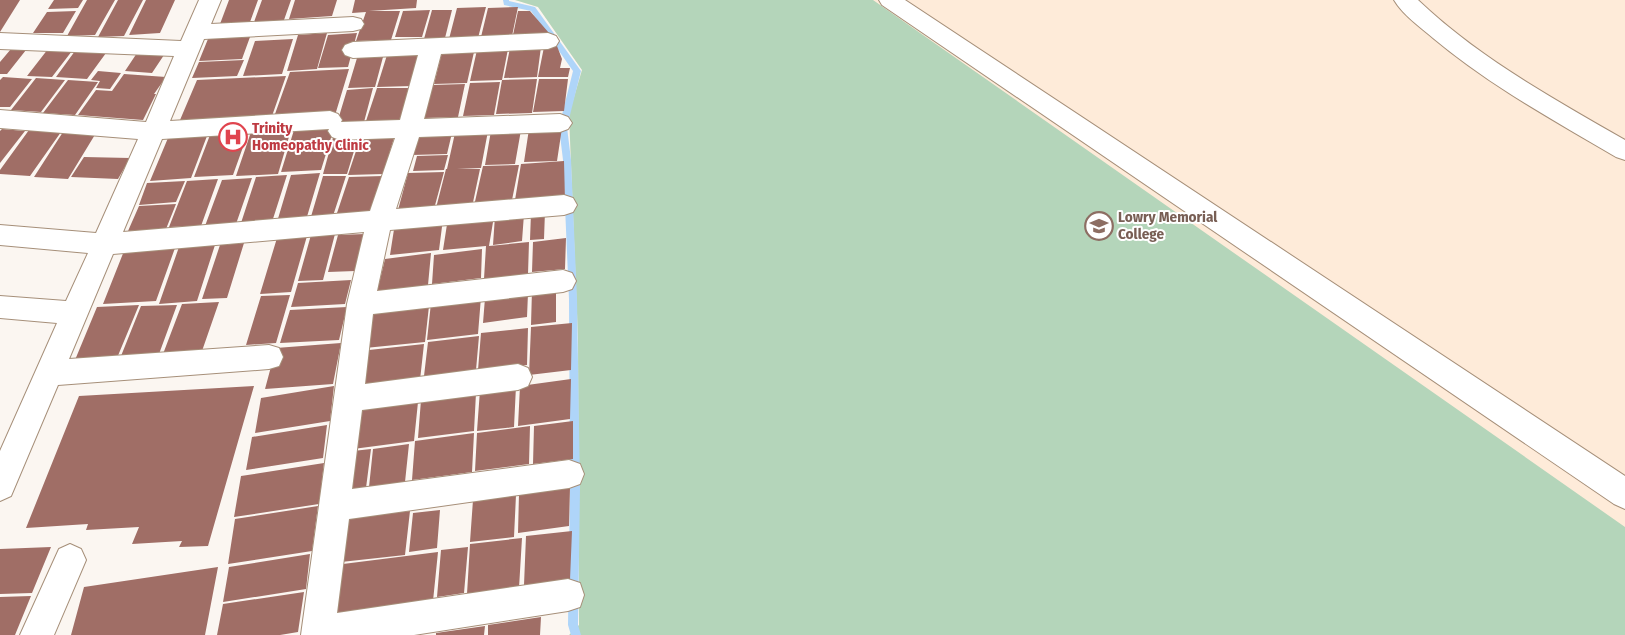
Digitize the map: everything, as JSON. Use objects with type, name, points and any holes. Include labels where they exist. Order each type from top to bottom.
[{"type":"street","points":[[0,486],[9,446],[49,373],[210,0]]},
{"type":"street","points":[[890,0],[1625,494]]},
{"type":"street","points":[[1405,0],[1421,16],[1484,64],[1540,101],[1625,151]]},
{"type":"street","points":[[0,41],[193,41],[352,24]]},
{"type":"street","points":[[353,50],[548,41]]},
{"type":"street","points":[[432,46],[410,128],[379,222],[361,304],[318,634],[568,595]]},
{"type":"street","points":[[0,119],[154,131],[335,125],[410,128],[560,123]]},
{"type":"street","points":[[0,235],[105,244],[564,205]]},
{"type":"street","points":[[361,304],[562,281]]},
{"type":"street","points":[[0,307],[75,313]]},
{"type":"street","points":[[49,373],[269,357]]},
{"type":"street","points":[[348,399],[518,377]]},
{"type":"street","points":[[334,506],[569,474]]},
{"type":"street","points":[[38,635],[70,560]]},
{"type":"shaded area","name":"Lowry Memorial College","points":[[515,0],[1625,0],[1625,635],[1189,635],[578,338],[569,114],[582,70],[538,7]]},
{"type":"green space","name":"Lowry Memorial College","points":[[515,0],[873,0],[1625,527],[1625,635],[569,635],[579,625],[578,338],[569,114],[582,70],[538,7]]},
{"type":"building","points":[[0,0],[20,0],[0,32]]},
{"type":"building","points":[[54,0],[83,0],[78,8],[48,9]]},
{"type":"building","points":[[87,0],[115,0],[95,35],[67,36]]},
{"type":"building","points":[[118,0],[143,0],[124,36],[98,37]]},
{"type":"building","points":[[146,0],[175,0],[160,33],[129,35]]},
{"type":"building","points":[[229,0],[258,0],[250,22],[220,24]]},
{"type":"building","points":[[262,0],[291,0],[284,20],[254,22]]},
{"type":"building","points":[[295,0],[337,0],[332,16],[289,19]]},
{"type":"building","points":[[355,0],[417,0],[416,8],[369,11],[400,11],[391,40],[356,41],[366,12],[352,13]]},
{"type":"building","points":[[486,7],[478,38],[449,39],[457,8]]},
{"type":"building","points":[[518,7],[512,36],[481,37],[488,8]]},
{"type":"building","points":[[430,10],[422,37],[395,37],[403,11]]},
{"type":"building","points":[[432,10],[452,10],[445,38],[424,39]]},
{"type":"building","points":[[76,11],[63,33],[33,33],[47,12]]},
{"type":"building","points":[[518,11],[530,11],[549,33],[513,35]]},
{"type":"building","points":[[327,33],[317,69],[287,71],[298,35]]},
{"type":"building","points":[[357,33],[348,67],[318,68],[328,35]]},
{"type":"building","points":[[250,37],[242,59],[199,61],[208,39]]},
{"type":"building","points":[[293,39],[282,74],[243,76],[255,41]]},
{"type":"building","points":[[557,46],[562,59],[560,68],[570,68],[568,77],[538,77],[544,47]]},
{"type":"building","points":[[541,47],[537,77],[504,78],[510,48]]},
{"type":"building","points":[[11,49],[26,50],[7,74],[0,74],[0,62]]},
{"type":"building","points":[[48,49],[72,51],[52,77],[27,76]]},
{"type":"building","points":[[508,49],[502,80],[470,81],[477,50]]},
{"type":"building","points":[[75,51],[106,53],[87,79],[56,77]]},
{"type":"building","points":[[442,52],[474,52],[467,83],[434,84]]},
{"type":"building","points":[[137,53],[164,55],[152,73],[125,71]]},
{"type":"building","points":[[421,54],[412,86],[377,87],[387,55]]},
{"type":"building","points":[[383,57],[375,87],[348,88],[357,58]]},
{"type":"building","points":[[244,60],[237,76],[192,78],[199,62]]},
{"type":"building","points":[[349,69],[336,112],[275,114],[290,72]]},
{"type":"building","points":[[98,71],[121,73],[110,89],[96,88],[100,81],[91,80]]},
{"type":"building","points":[[124,74],[166,77],[154,94],[156,94],[143,120],[78,115],[96,90],[112,91]]},
{"type":"building","points":[[286,76],[272,116],[180,120],[197,80]]},
{"type":"building","points":[[3,77],[32,79],[10,107],[0,107],[0,80]]},
{"type":"building","points":[[36,78],[65,80],[41,112],[11,110]]},
{"type":"building","points":[[537,79],[532,113],[496,114],[502,80]]},
{"type":"building","points":[[539,79],[568,79],[564,111],[533,112]]},
{"type":"building","points":[[68,80],[98,82],[75,115],[43,113]]},
{"type":"building","points":[[500,82],[494,115],[463,116],[470,83]]},
{"type":"building","points":[[465,84],[458,117],[424,118],[432,85]]},
{"type":"building","points":[[373,88],[364,122],[337,123],[347,90]]},
{"type":"building","points":[[377,88],[411,88],[401,120],[366,121]]},
{"type":"building","points":[[334,128],[321,170],[281,172],[294,130]]},
{"type":"building","points":[[562,128],[557,161],[524,162],[529,129]]},
{"type":"building","points":[[2,129],[25,131],[0,163],[0,131]]},
{"type":"building","points":[[29,130],[61,132],[30,176],[0,174],[0,170]]},
{"type":"building","points":[[291,130],[278,174],[236,176],[251,132]]},
{"type":"building","points":[[521,130],[515,164],[485,165],[491,131]]},
{"type":"building","points":[[488,131],[481,168],[457,169],[480,169],[472,207],[436,208],[455,133]]},
{"type":"building","points":[[63,132],[96,133],[68,179],[34,177]]},
{"type":"building","points":[[248,133],[233,175],[194,177],[210,135]]},
{"type":"building","points":[[452,133],[447,154],[412,155],[418,135]]},
{"type":"building","points":[[207,136],[191,178],[150,181],[168,138]]},
{"type":"building","points":[[333,138],[358,138],[347,174],[323,174]]},
{"type":"building","points":[[394,138],[383,174],[348,175],[360,139]]},
{"type":"building","points":[[448,155],[444,170],[413,171],[417,156]]},
{"type":"building","points":[[84,157],[130,158],[118,179],[71,177]]},
{"type":"building","points":[[564,161],[565,200],[514,206],[521,164]]},
{"type":"building","points":[[519,165],[511,205],[474,206],[483,166]]},
{"type":"building","points":[[444,172],[434,209],[398,210],[408,173]]},
{"type":"building","points":[[320,173],[306,220],[277,222],[291,175]]},
{"type":"building","points":[[287,175],[272,222],[241,223],[256,177]]},
{"type":"building","points":[[323,176],[346,176],[332,219],[310,220]]},
{"type":"building","points":[[383,176],[370,216],[336,216],[349,177]]},
{"type":"building","points":[[252,178],[236,224],[205,226],[222,180]]},
{"type":"building","points":[[218,179],[201,226],[169,227],[187,181]]},
{"type":"building","points":[[185,181],[176,202],[139,205],[147,183]]},
{"type":"building","points":[[176,204],[166,229],[128,231],[139,206]]},
{"type":"building","points":[[545,211],[544,239],[530,240],[531,213]]},
{"type":"building","points":[[524,214],[522,241],[493,245],[495,216]]},
{"type":"building","points":[[494,216],[489,246],[529,242],[528,274],[484,279],[486,246],[443,250],[448,218]]},
{"type":"building","points":[[443,219],[439,250],[390,255],[395,223]]},
{"type":"building","points":[[335,234],[323,280],[298,281],[311,235]]},
{"type":"building","points":[[365,234],[355,271],[328,272],[338,235]]},
{"type":"building","points":[[307,236],[291,292],[260,294],[277,238]]},
{"type":"building","points":[[566,238],[565,269],[532,272],[533,242]]},
{"type":"building","points":[[244,243],[227,298],[202,299],[220,245]]},
{"type":"building","points":[[215,245],[197,301],[159,304],[179,247]]},
{"type":"building","points":[[175,248],[156,301],[103,304],[124,251]]},
{"type":"building","points":[[482,249],[481,278],[432,284],[434,255]]},
{"type":"building","points":[[431,253],[428,285],[377,292],[385,259]]},
{"type":"building","points":[[351,280],[345,304],[291,307],[298,283]]},
{"type":"building","points":[[556,287],[556,322],[531,325],[532,290]]},
{"type":"building","points":[[528,293],[527,317],[483,323],[485,298]]},
{"type":"building","points":[[290,295],[276,343],[246,345],[261,296]]},
{"type":"building","points":[[481,297],[478,334],[427,340],[431,303]]},
{"type":"building","points":[[219,302],[202,351],[163,354],[182,304]]},
{"type":"building","points":[[139,305],[117,358],[75,360],[97,307]]},
{"type":"building","points":[[177,305],[159,354],[121,356],[141,306]]},
{"type":"building","points":[[429,306],[425,342],[365,348],[370,312]]},
{"type":"building","points":[[347,307],[339,340],[280,343],[290,310]]},
{"type":"building","points":[[572,323],[571,370],[529,375],[531,327]]},
{"type":"building","points":[[528,328],[527,365],[478,370],[481,333]]},
{"type":"building","points":[[479,336],[476,370],[424,376],[428,342]]},
{"type":"building","points":[[341,343],[333,384],[265,389],[276,348]]},
{"type":"building","points":[[424,344],[420,380],[363,386],[369,350]]},
{"type":"building","points":[[571,379],[570,419],[518,426],[520,386]]},
{"type":"building","points":[[254,386],[208,546],[179,547],[182,541],[132,544],[139,527],[86,530],[88,524],[26,528],[79,396]]},
{"type":"building","points":[[334,386],[330,421],[255,433],[261,398]]},
{"type":"building","points":[[516,386],[514,427],[477,431],[480,390]]},
{"type":"building","points":[[476,393],[474,431],[418,438],[421,400]]},
{"type":"building","points":[[418,402],[414,441],[353,449],[358,409]]},
{"type":"building","points":[[573,421],[573,459],[533,464],[534,426]]},
{"type":"building","points":[[327,425],[323,458],[246,470],[252,437]]},
{"type":"building","points":[[530,426],[529,464],[475,471],[477,433]]},
{"type":"building","points":[[474,433],[472,472],[412,480],[415,441]]},
{"type":"building","points":[[409,444],[405,482],[369,487],[373,449]]},
{"type":"building","points":[[371,449],[366,488],[348,491],[353,451]]},
{"type":"building","points":[[324,463],[319,504],[234,517],[241,476]]},
{"type":"building","points":[[570,488],[569,526],[518,533],[519,494]]},
{"type":"building","points":[[516,495],[514,537],[470,542],[473,500]]},
{"type":"building","points":[[318,506],[312,551],[228,564],[235,519]]},
{"type":"building","points":[[440,510],[437,548],[409,552],[413,513]]},
{"type":"building","points":[[410,511],[405,555],[341,562],[348,518]]},
{"type":"building","points":[[572,531],[570,580],[524,585],[526,536]]},
{"type":"building","points":[[522,538],[519,588],[467,594],[470,544]]},
{"type":"building","points":[[51,547],[32,593],[0,594],[0,549]]},
{"type":"building","points":[[468,547],[464,593],[437,597],[441,550]]},
{"type":"building","points":[[438,552],[433,601],[336,614],[343,564]]},
{"type":"building","points":[[310,554],[306,589],[223,602],[229,567]]},
{"type":"building","points":[[218,567],[205,635],[71,635],[84,587]]},
{"type":"building","points":[[304,592],[298,632],[280,635],[217,635],[223,604]]},
{"type":"building","points":[[31,596],[15,635],[0,635],[0,597]]},
{"type":"building","points":[[541,617],[540,635],[488,635],[488,625]]},
{"type":"building","points":[[485,626],[484,635],[436,635],[436,633]]},
{"type":"waterway","points":[[506,0],[506,3],[533,9],[577,71],[563,127],[567,160],[573,299],[575,488],[573,625],[576,635]]},
{"type":"place","name":"Trinity Homeopathy Clinic","points":[[233,137]]},
{"type":"place","name":"Lowry Memorial College","points":[[1099,226]]}]
